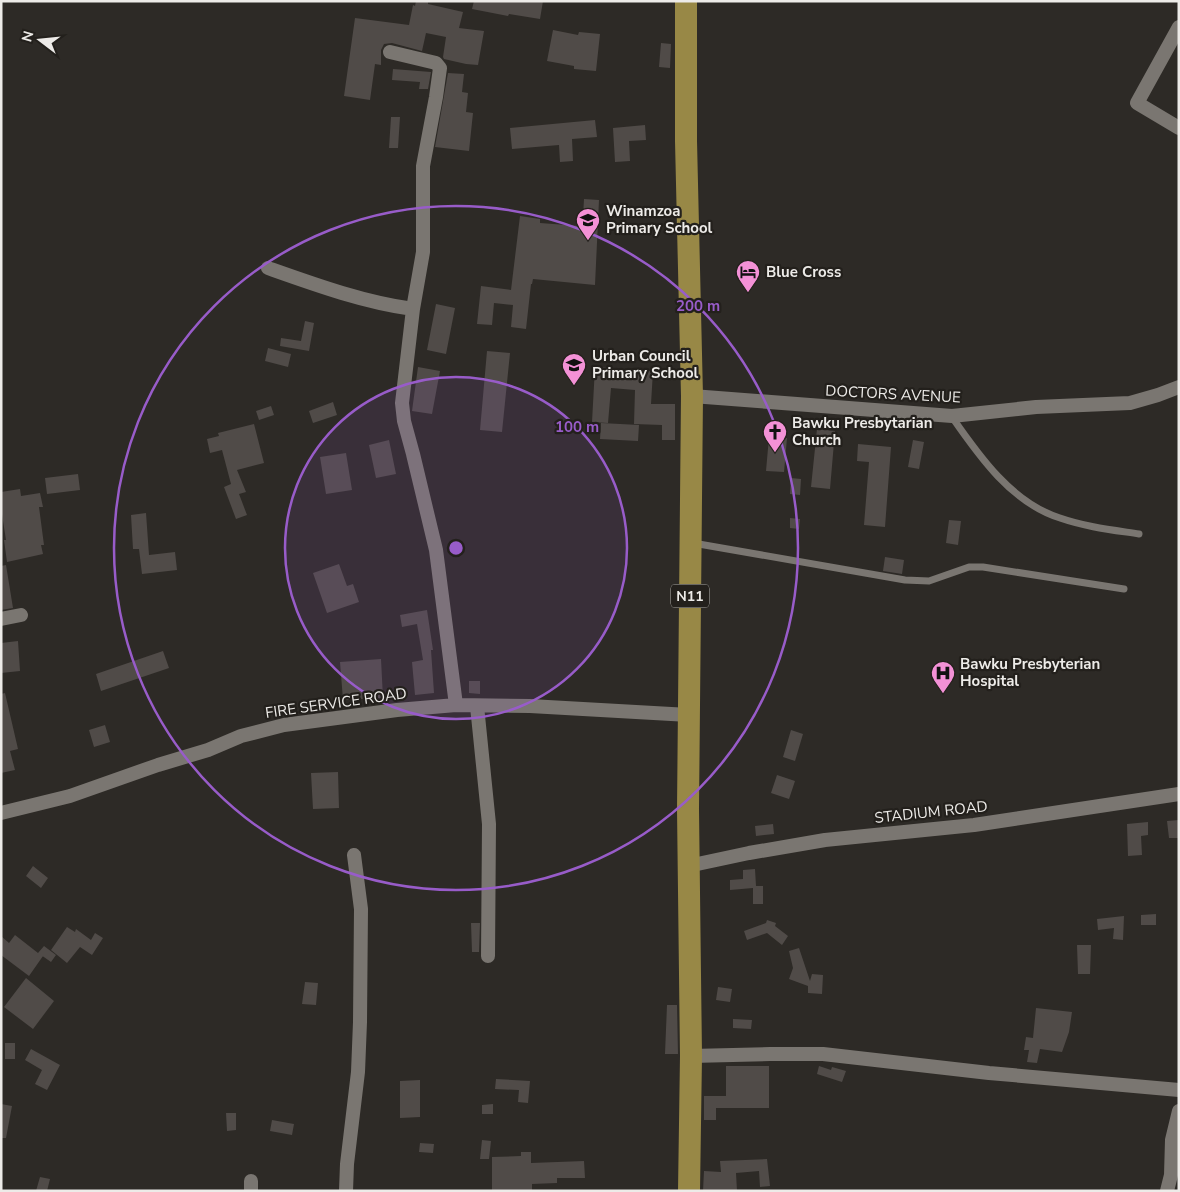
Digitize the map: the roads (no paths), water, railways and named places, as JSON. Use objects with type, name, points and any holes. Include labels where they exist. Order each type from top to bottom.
[{"type":"highway","name":"N11","points":[[686,1],[686,142],[692,396],[688,866],[691,1056],[689,1191]]},
{"type":"street","points":[[1179,27],[1136,103],[1179,128]]},
{"type":"street","points":[[390,52],[436,62],[440,68],[424,166],[422,195],[423,244],[402,411],[436,550],[456,705]]},
{"type":"street","points":[[268,268],[340,293],[382,304],[414,308]]},
{"type":"street","name":"DOCTORS AVENUE","points":[[692,396],[952,416],[1036,407],[1130,403],[1179,387]]},
{"type":"street","points":[[1,619],[21,615]]},
{"type":"street","name":"FIRE SERVICE ROAD","points":[[1,814],[70,796],[158,765],[208,750],[241,736],[284,725],[397,710],[456,705],[530,706],[689,715]]},
{"type":"street","points":[[477,706],[489,824],[488,956]]},
{"type":"street","name":"STADIUM ROAD","points":[[688,866],[825,840],[974,825],[1179,794]]},
{"type":"street","points":[[346,1191],[347,1164],[358,1072],[360,1012],[360,910],[354,855]]},
{"type":"street","points":[[691,1056],[823,1054],[989,1073],[1179,1090]]},
{"type":"street","points":[[1167,1191],[1171,1175],[1172,1140],[1179,1111]]},
{"type":"lane","points":[[952,416],[982,460],[1033,506],[1058,518],[1077,523],[1140,534]]},
{"type":"lane","points":[[690,542],[905,580],[929,581],[969,567],[983,567],[1124,589]]},
{"type":"place","name":"Winamzoa Primary School","points":[[588,241]]},
{"type":"place","name":"Blue Cross","points":[[748,293]]},
{"type":"place","name":"Urban Council Primary School","points":[[574,386]]},
{"type":"place","name":"Bawku Presbytarian Church","points":[[775,453]]},
{"type":"place","name":"Bawku Presbyterian Hospital","points":[[943,694]]}]
